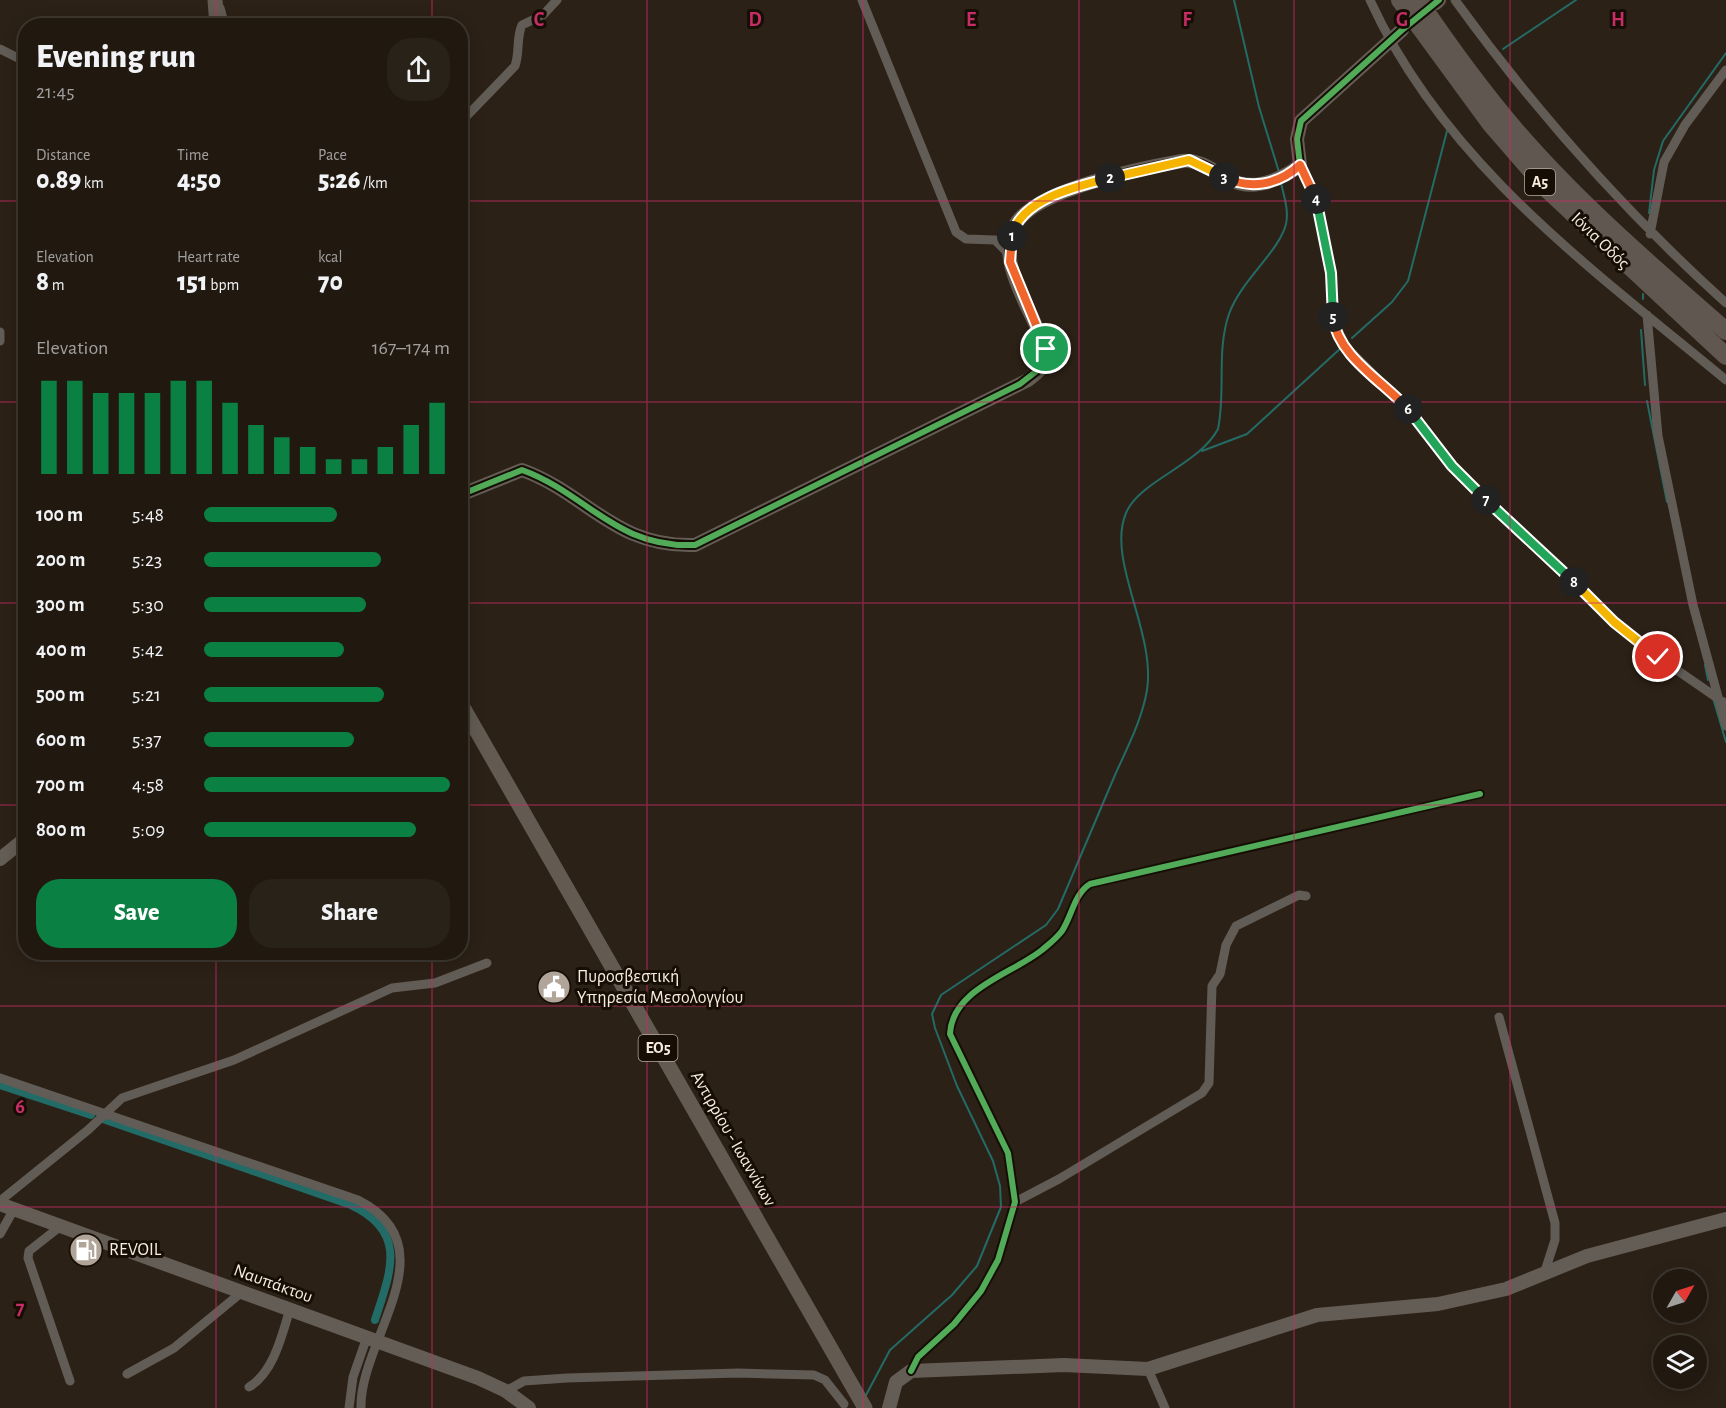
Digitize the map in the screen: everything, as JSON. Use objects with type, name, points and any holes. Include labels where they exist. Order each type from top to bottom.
[{"type":"highway","name":"Ιόνια Οδός","points":[[1400,0],[1490,123],[1549,191],[1726,356]]},
{"type":"highway","name":"Ιόνια Οδός","points":[[1431,1],[1477,82],[1547,165],[1726,332]]},
{"type":"main road","points":[[216,0],[217,18]]},
{"type":"main road","name":"Αντιρρίου - Ιωαννίνων","points":[[468,716],[852,1401]]},
{"type":"street","points":[[216,0],[222,18]]},
{"type":"street","points":[[468,115],[515,66],[519,57],[519,34],[522,25],[543,15],[557,0]]},
{"type":"street","points":[[468,492],[522,470],[536,475],[641,539],[666,544],[695,545],[1020,384],[1043,366],[1046,349],[1021,291],[1009,254],[995,240],[966,239],[956,232],[862,0]]},
{"type":"street","points":[[1370,0],[1389,42],[1443,120],[1483,169],[1514,200],[1726,380]]},
{"type":"street","points":[[1455,0],[1497,58],[1559,135],[1650,234],[1726,303]]},
{"type":"street","points":[[1402,30],[1301,122],[1297,139],[1300,165],[1316,198],[1331,273],[1334,322],[1346,347],[1406,407],[1460,474],[1596,606],[1658,657],[1726,704]]},
{"type":"street","points":[[0,49],[18,58]]},
{"type":"street","points":[[1650,234],[1664,162],[1685,125],[1726,70]]},
{"type":"street","points":[[1009,254],[1015,225],[1023,216],[1047,199],[1099,180],[1189,160],[1248,187],[1280,178],[1300,165]]},
{"type":"street","points":[[1647,315],[1658,436],[1694,604],[1726,726]]},
{"type":"street","points":[[0,332],[0,341]]},
{"type":"street","points":[[889,1408],[896,1382],[910,1371],[918,1357],[954,1324],[981,1291],[998,1260],[1015,1202],[1008,1153],[950,1034],[955,1011],[974,994],[1054,940],[1087,886],[1480,794]]},
{"type":"street","points":[[0,859],[18,844]]},
{"type":"street","points":[[1015,1202],[1059,1179],[1203,1093],[1209,1083],[1212,986],[1220,974],[1230,936],[1240,923],[1299,895],[1306,896]]},
{"type":"street","points":[[0,1202],[128,1095],[243,1057],[392,988],[435,983],[487,963]]},
{"type":"street","points":[[1499,1017],[1555,1223],[1555,1240],[1544,1274]]},
{"type":"street","points":[[0,1078],[358,1200],[371,1207],[396,1237],[401,1259],[400,1276],[373,1339],[353,1377],[349,1408]]},
{"type":"street","name":"Ναυπάκτου","points":[[0,1202],[373,1339],[506,1391],[529,1408]]},
{"type":"street","points":[[0,1234],[15,1209]]},
{"type":"street","points":[[910,1371],[1064,1365],[1148,1369],[1317,1315],[1414,1307],[1461,1300],[1515,1287],[1587,1256],[1726,1219]]},
{"type":"street","points":[[62,1225],[28,1255],[70,1381]]},
{"type":"street","points":[[127,1374],[174,1348],[242,1292]]},
{"type":"street","points":[[249,1387],[261,1379],[267,1368],[290,1309]]},
{"type":"street","points":[[361,1408],[373,1339]]},
{"type":"street","points":[[1148,1369],[1165,1408]]},
{"type":"street","points":[[506,1391],[524,1381],[567,1378],[738,1373],[811,1375],[825,1380],[852,1401]]},
{"type":"waterway","points":[[1234,0],[1259,107],[1279,172]]},
{"type":"waterway","points":[[1503,49],[1576,0]]},
{"type":"waterway","points":[[1649,213],[1654,170],[1663,141],[1726,53]]},
{"type":"waterway","points":[[1352,338],[1392,302],[1408,281],[1447,131]]},
{"type":"waterway","points":[[865,1397],[890,1350],[952,1295],[977,1266],[1001,1207],[1000,1186],[993,1161],[957,1086],[932,1014],[941,995],[1046,925],[1058,909],[1134,734],[1145,701],[1148,668],[1145,644],[1122,552],[1122,532],[1126,513],[1143,491],[1197,453],[1218,429],[1225,328],[1229,314],[1242,290],[1282,235],[1287,214],[1281,183]]},
{"type":"waterway","points":[[1643,294],[1643,299]]},
{"type":"waterway","points":[[1641,330],[1645,385]]},
{"type":"waterway","points":[[1202,451],[1247,434],[1342,347]]},
{"type":"waterway","points":[[1647,401],[1667,502]]},
{"type":"waterway","points":[[1705,665],[1708,680]]},
{"type":"waterway","points":[[1713,698],[1726,742]]},
{"type":"waterway","points":[[0,1085],[91,1115]]},
{"type":"waterway","points":[[100,1118],[351,1205],[369,1216],[381,1228],[388,1241],[390,1255],[386,1286],[375,1320]]},
{"type":"cycle path","points":[[468,492],[522,470],[566,492],[623,529],[667,544],[695,545],[1020,384],[1043,366],[1046,353],[1039,329],[1017,283],[1009,255],[1012,231],[1027,211],[1045,200],[1092,182],[1182,161],[1204,165],[1243,184],[1256,185],[1286,174],[1300,165],[1297,139],[1301,121],[1402,30],[1439,0]]},
{"type":"cycle path","points":[[911,1371],[918,1357],[954,1324],[981,1291],[998,1260],[1015,1202],[1008,1153],[950,1034],[953,1018],[961,1005],[986,984],[1030,959],[1055,939],[1062,931],[1080,893],[1090,884],[1480,794]]},
{"type":"place","name":"Πυροσβεστική Υπηρεσία Μεσολογγίου","points":[[554,987]]},
{"type":"place","name":"REVOIL","points":[[86,1250]]},
{"type":"route","points":[[1046,349],[1013,272],[1009,254],[1015,225],[1032,209],[1058,194],[1099,180],[1182,161],[1194,160],[1227,179],[1248,187],[1286,176],[1300,165],[1316,198],[1331,273],[1334,322],[1346,347],[1406,407],[1452,466],[1474,489],[1596,606],[1658,657]]}]
